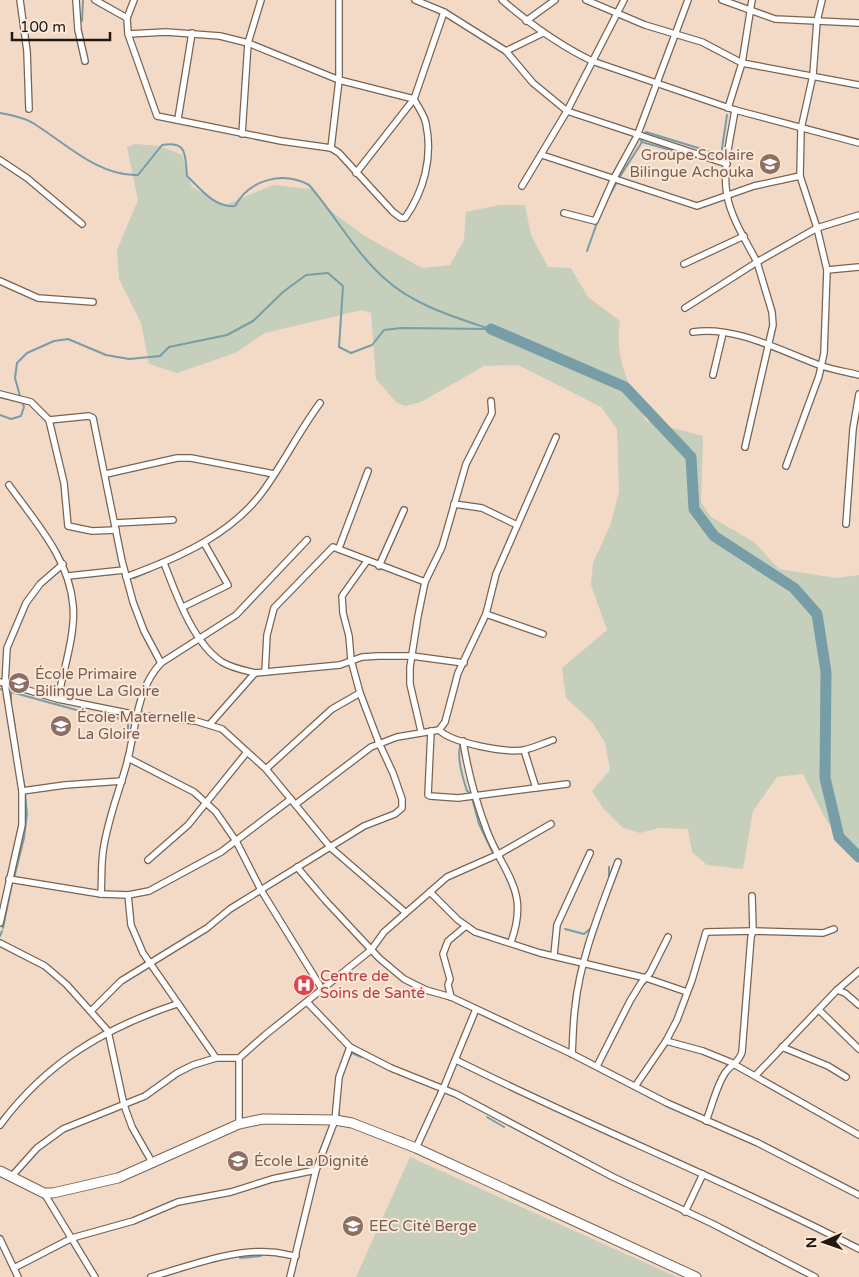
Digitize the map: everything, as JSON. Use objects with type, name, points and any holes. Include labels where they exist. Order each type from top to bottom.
[{"type":"main road","points":[[0,1171],[44,1193],[98,1184],[153,1164],[239,1124],[264,1119],[335,1120],[352,1123],[416,1148],[696,1277]]},
{"type":"street","points":[[20,0],[27,51],[29,109]]},
{"type":"street","points":[[76,0],[78,30],[85,61]]},
{"type":"street","points":[[95,0],[127,18]]},
{"type":"street","points":[[128,34],[166,32],[220,36],[248,43],[340,80],[414,100],[426,124],[429,151],[416,200],[404,218],[393,212],[340,153],[332,148],[242,134],[158,117],[128,34],[127,18],[134,0]]},
{"type":"street","points":[[242,134],[248,43],[262,0]]},
{"type":"street","points":[[332,148],[340,80],[339,2],[333,0]]},
{"type":"street","points":[[415,0],[444,12],[506,51],[533,83],[567,111],[727,164]]},
{"type":"street","points":[[502,0],[543,33],[592,61],[658,82],[732,109],[859,143]]},
{"type":"street","points":[[526,21],[555,0]]},
{"type":"street","points":[[586,0],[617,14],[702,42],[742,63],[859,85]]},
{"type":"street","points":[[522,186],[567,111],[624,0]]},
{"type":"street","points":[[564,212],[595,221],[614,178],[638,136],[688,0]]},
{"type":"street","points":[[722,0],[775,19],[859,23]]},
{"type":"street","points":[[744,448],[773,325],[772,312],[757,262],[727,194],[727,164],[732,109],[742,63],[752,0]]},
{"type":"street","points":[[786,466],[822,366],[828,270],[800,176],[801,129],[813,75],[822,0]]},
{"type":"street","points":[[356,173],[414,100],[444,12]]},
{"type":"street","points":[[506,51],[543,33]]},
{"type":"street","points":[[178,120],[192,34]]},
{"type":"street","points":[[542,155],[697,206],[707,204],[727,194],[800,176]]},
{"type":"street","points":[[0,160],[27,178],[82,224]]},
{"type":"street","points":[[685,308],[757,262],[817,228],[859,215]]},
{"type":"street","points":[[684,264],[744,236]]},
{"type":"street","points":[[828,270],[859,267]]},
{"type":"street","points":[[0,280],[38,298],[93,302]]},
{"type":"street","points":[[693,332],[708,330],[769,343],[822,366],[859,375]]},
{"type":"street","points":[[713,375],[722,333]]},
{"type":"street","points":[[0,394],[29,401],[49,420],[64,483],[68,526],[92,531],[173,520]]},
{"type":"street","points":[[846,524],[853,429],[859,394]]},
{"type":"street","points":[[421,732],[410,689],[412,656],[425,582],[442,547],[466,464],[492,413],[491,401]]},
{"type":"street","points":[[126,577],[164,563],[204,543],[246,512],[274,474],[301,428],[320,403]]},
{"type":"street","points":[[49,420],[92,416],[106,474],[124,570],[144,631],[161,663]]},
{"type":"street","points":[[296,804],[379,743],[421,732],[439,730],[445,722],[458,673],[486,614],[496,574],[556,436]]},
{"type":"street","points":[[106,474],[177,458],[191,458],[274,474]]},
{"type":"street","points":[[338,548],[368,471]]},
{"type":"street","points":[[9,484],[63,564],[68,576],[73,606],[73,622],[58,699]]},
{"type":"street","points":[[454,504],[482,508],[518,525]]},
{"type":"street","points":[[379,566],[404,510]]},
{"type":"street","points":[[101,894],[103,853],[144,688],[153,671],[161,663],[243,608],[307,540]]},
{"type":"street","points":[[183,607],[228,585],[204,543]]},
{"type":"street","points":[[265,672],[267,634],[274,608],[331,548],[338,548],[379,566],[425,582]]},
{"type":"street","points":[[91,1011],[121,981],[207,928],[230,909],[364,826],[395,814],[402,808],[402,799],[394,773],[379,743],[360,693],[351,660],[342,596],[367,561]]},
{"type":"street","points":[[164,563],[183,607],[200,638],[213,655],[233,668],[255,673],[340,665],[351,660],[378,656],[412,656],[464,663]]},
{"type":"street","points":[[0,923],[22,825],[22,791],[3,683],[7,648],[26,603],[40,584],[63,564]]},
{"type":"street","points":[[68,576],[124,570]]},
{"type":"street","points":[[486,614],[543,634]]},
{"type":"street","points":[[210,724],[255,673]]},
{"type":"street","points":[[3,683],[58,699],[137,716],[210,724],[222,729],[266,769],[331,848],[405,912]]},
{"type":"street","points":[[266,769],[332,709],[360,693]]},
{"type":"street","points":[[439,730],[443,734],[477,746],[524,750],[553,740]]},
{"type":"street","points":[[431,731],[428,795],[458,798],[566,784]]},
{"type":"street","points":[[463,742],[473,796],[487,832],[513,882],[518,905],[516,926],[511,942]]},
{"type":"street","points":[[524,750],[536,788]]},
{"type":"street","points":[[148,860],[177,837],[208,803],[247,752]]},
{"type":"street","points":[[128,758],[194,792],[208,803],[236,842],[261,890],[322,989]]},
{"type":"street","points":[[22,791],[65,785],[122,781]]},
{"type":"street","points":[[10,879],[101,894],[128,895],[149,891],[221,852],[291,799]]},
{"type":"street","points":[[12,1176],[37,1148],[63,1128],[88,1117],[124,1106],[145,1096],[177,1073],[193,1065],[216,1058],[239,1058],[265,1034],[371,950],[384,932],[447,877],[499,854],[551,824]]},
{"type":"street","points":[[554,955],[557,925],[590,853]]},
{"type":"street","points":[[572,1054],[575,1007],[598,915],[618,862]]},
{"type":"street","points":[[298,867],[371,950],[404,979],[426,990],[451,997],[572,1054],[859,1195]]},
{"type":"street","points":[[430,892],[466,926],[488,937],[646,978],[687,992]]},
{"type":"street","points":[[128,895],[131,925],[149,962],[176,1004],[216,1058]]},
{"type":"street","points":[[706,1121],[722,1079],[728,1069],[735,1064],[742,1052],[753,931],[752,896]]},
{"type":"street","points":[[451,997],[448,985],[450,979],[443,954],[448,941],[466,926]]},
{"type":"street","points":[[636,1085],[666,1041],[677,1020],[706,932],[824,933],[834,929]]},
{"type":"street","points":[[597,1066],[630,1001],[646,978],[668,936]]},
{"type":"street","points":[[0,943],[45,966],[91,1011],[108,1031],[124,1106],[132,1127],[153,1164]]},
{"type":"street","points":[[756,1075],[837,990],[859,971]]},
{"type":"street","points":[[837,990],[845,993],[859,1005]]},
{"type":"street","points":[[307,1002],[350,1046],[391,1068],[443,1089],[613,1177],[815,1277]]},
{"type":"street","points":[[0,1125],[19,1101],[65,1060],[108,1031],[176,1004]]},
{"type":"street","points":[[416,1148],[456,1060],[476,1009]]},
{"type":"street","points":[[819,1010],[859,1049]]},
{"type":"street","points":[[666,1041],[703,1051],[735,1064],[810,1109],[859,1135]]},
{"type":"street","points":[[290,1277],[316,1170],[335,1120],[339,1076],[350,1046]]},
{"type":"street","points":[[782,1047],[828,1066],[846,1077]]},
{"type":"street","points":[[239,1058],[239,1124]]},
{"type":"street","points":[[456,1060],[539,1101],[702,1174],[859,1249]]},
{"type":"street","points":[[14,1268],[72,1238],[132,1221],[178,1202],[231,1192],[272,1179],[316,1170]]},
{"type":"street","points":[[685,1212],[702,1174]]},
{"type":"street","points":[[44,1193],[96,1277]]},
{"type":"street","points":[[0,1239],[18,1277]]},
{"type":"street","points":[[151,1277],[202,1262],[250,1252],[268,1252],[296,1256]]},
{"type":"green space","points":[[136,144],[160,146],[182,155],[192,187],[225,205],[273,185],[312,189],[323,205],[363,235],[422,268],[450,265],[464,240],[466,212],[499,205],[525,205],[531,235],[548,267],[571,268],[588,297],[620,321],[619,348],[621,361],[629,385],[646,421],[703,436],[701,502],[711,517],[754,542],[779,569],[836,578],[859,575],[859,852],[827,822],[803,774],[777,777],[753,811],[743,869],[707,865],[692,852],[688,829],[659,828],[640,833],[623,828],[603,808],[592,791],[610,770],[605,742],[592,722],[566,698],[562,668],[607,630],[591,585],[593,563],[610,526],[619,492],[617,429],[601,407],[518,365],[484,366],[421,402],[405,406],[396,402],[376,379],[371,313],[362,310],[265,333],[235,353],[177,373],[149,364],[141,323],[119,279],[117,250],[138,200],[127,147]]},
{"type":"green space","points":[[410,1157],[677,1277],[356,1277]]},
{"type":"waterway","points":[[82,21],[83,1]]},
{"type":"waterway","points":[[27,23],[29,48]]},
{"type":"waterway","points":[[31,75],[31,96]]},
{"type":"waterway","points":[[0,113],[28,120],[84,158],[110,171],[124,174],[138,175],[162,145],[177,145],[184,151],[187,176],[208,197],[227,206],[235,206],[249,189],[268,180],[278,178],[289,179],[309,185],[363,256],[395,287],[432,308],[487,328]]},
{"type":"waterway","points":[[641,141],[646,132],[721,155],[727,115]]},
{"type":"waterway","points":[[619,178],[642,142],[706,160]]},
{"type":"waterway","points":[[608,198],[617,182]]},
{"type":"waterway","points":[[587,251],[598,220]]},
{"type":"waterway","points":[[20,396],[15,378],[17,363],[27,353],[54,341],[68,339],[106,355],[129,359],[160,356],[169,347],[227,335],[253,321],[283,292],[306,275],[328,273],[343,286],[339,347],[351,353],[372,345],[384,330],[401,328],[491,329]]},
{"type":"waterway","points":[[491,329],[625,387],[691,457],[694,509],[714,536],[794,588],[817,614],[826,672],[825,778],[839,837],[859,857]]},
{"type":"waterway","points":[[0,415],[11,419],[21,416],[24,407],[22,401]]},
{"type":"waterway","points":[[134,578],[150,571]]},
{"type":"waterway","points":[[0,689],[6,691]]},
{"type":"waterway","points":[[11,707],[11,692],[91,714],[128,720],[128,732]]},
{"type":"waterway","points":[[12,711],[15,727]]},
{"type":"waterway","points":[[461,743],[459,753],[462,773],[467,791],[472,794]]},
{"type":"waterway","points":[[23,779],[25,789]]},
{"type":"waterway","points":[[14,878],[24,838],[27,814],[25,793]]},
{"type":"waterway","points":[[472,798],[479,824],[493,853],[491,855]]},
{"type":"waterway","points":[[609,867],[609,879]]},
{"type":"waterway","points":[[3,928],[12,883]]},
{"type":"waterway","points":[[565,929],[584,934],[591,928]]},
{"type":"waterway","points":[[0,936],[2,931]]},
{"type":"waterway","points":[[348,1060],[352,1053],[361,1057]]},
{"type":"waterway","points":[[339,1108],[339,1118]]},
{"type":"waterway","points":[[487,1117],[504,1127]]},
{"type":"waterway","points":[[397,1136],[404,1138]]},
{"type":"waterway","points":[[240,1258],[261,1256]]},
{"type":"place","name":"Groupe Scolaire Bilingue Achouka","points":[[770,164]]},
{"type":"place","name":"École Primaire Bilingue La Gloire","points":[[19,683]]},
{"type":"place","name":"École Maternelle La Gloire","points":[[61,726]]},
{"type":"place","name":"Centre de Soins de Santé","points":[[304,985]]},
{"type":"place","name":"École La Dignité","points":[[238,1161]]},
{"type":"place","name":"EEC Cité Berge","points":[[353,1226]]}]
